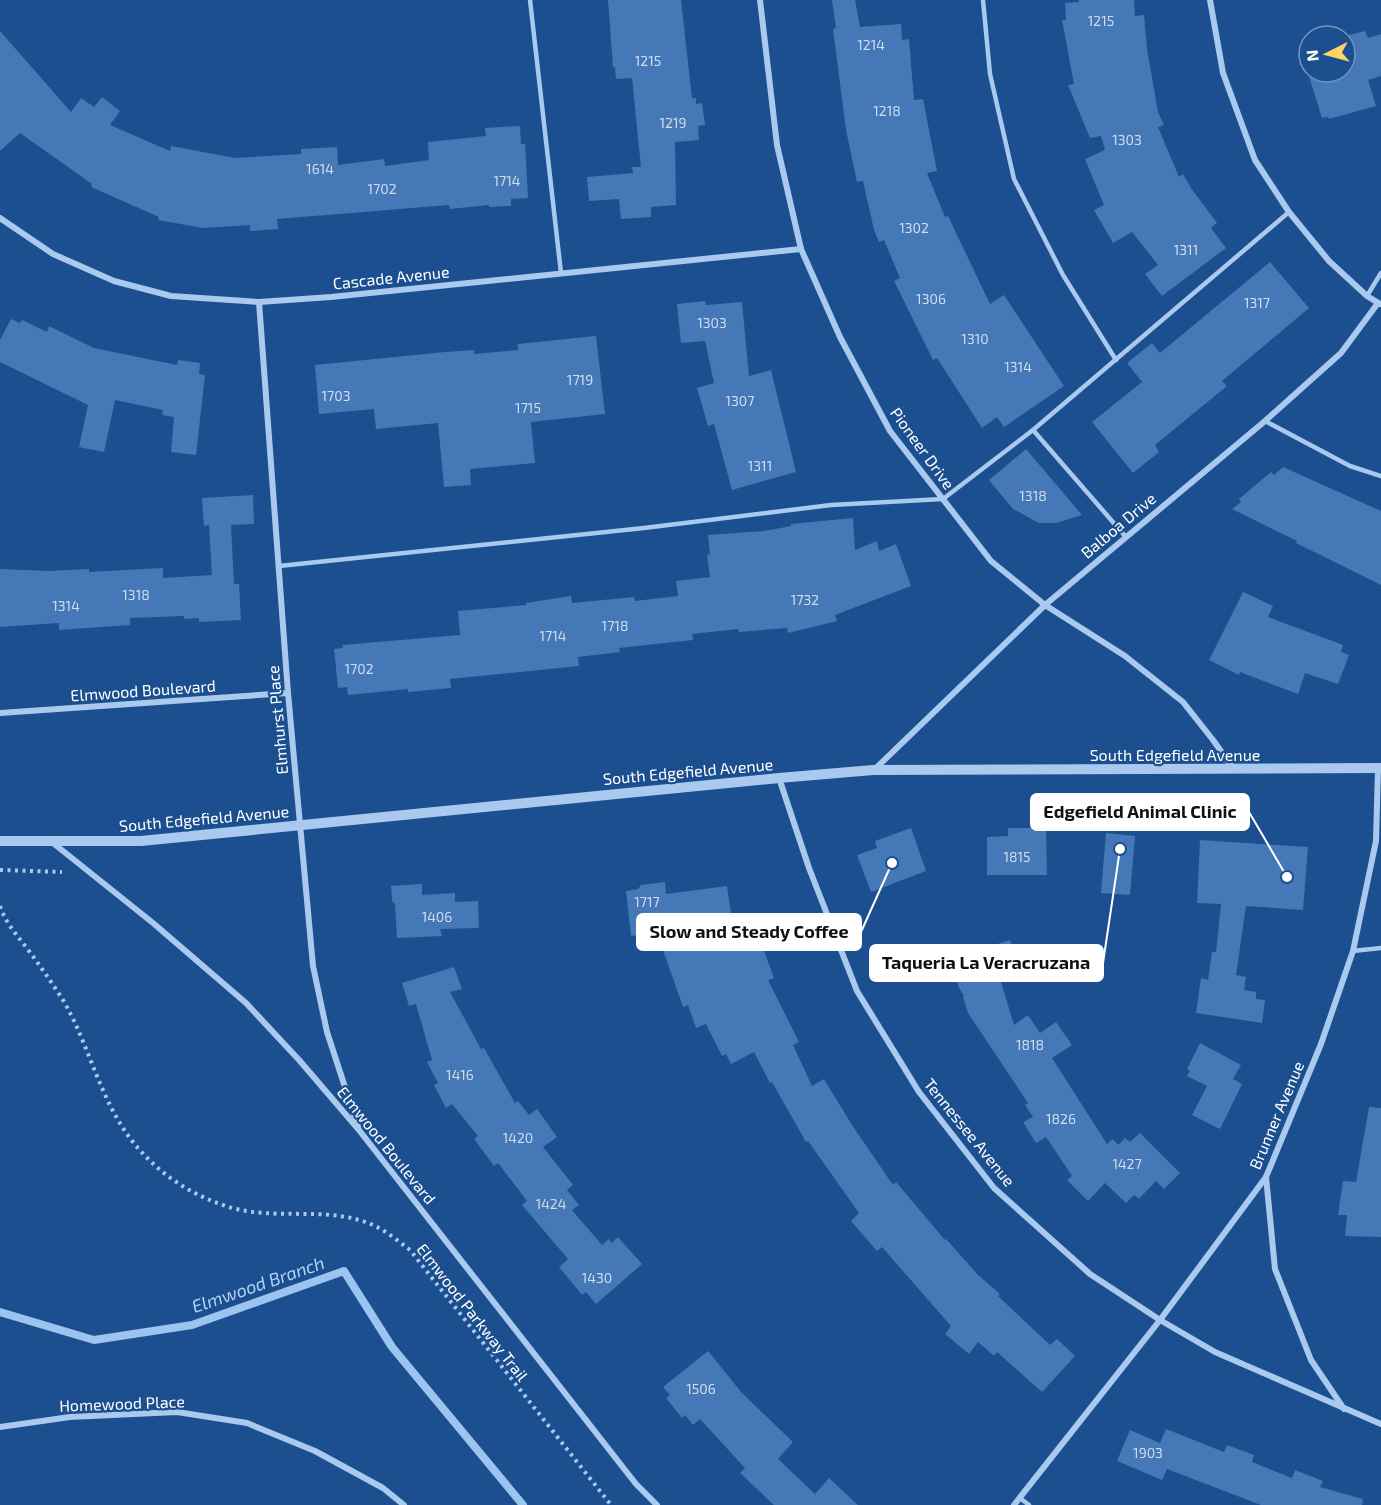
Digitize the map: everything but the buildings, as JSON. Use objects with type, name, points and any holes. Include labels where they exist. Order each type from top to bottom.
[{"type":"street","name":"Pioneer Drive","points":[[760,0],[777,145],[801,249],[840,337],[890,431],[991,561],[1045,605],[1125,656],[1183,702],[1233,768]]},
{"type":"street","points":[[1210,0],[1223,73],[1255,160],[1289,212],[1329,261],[1367,296],[1380,304]]},
{"type":"street","name":"Cascade Avenue","points":[[0,218],[53,254],[114,281],[171,296],[259,302],[331,297],[801,249]]},
{"type":"street","name":"Elmhurst Place","points":[[259,302],[288,693],[313,966],[327,1032],[359,1130]]},
{"type":"street","name":"Balboa Drive","points":[[873,771],[1045,605],[1265,421],[1341,353],[1380,304]]},
{"type":"street","name":"Elmwood Boulevard","points":[[0,713],[288,693]]},
{"type":"street","name":"South Edgefield Avenue","points":[[0,842],[141,841],[779,778],[873,771],[1380,768]]},
{"type":"street","name":"Brunner Avenue","points":[[1014,1505],[1160,1320],[1266,1177],[1321,1044],[1353,951],[1376,841],[1380,768]]},
{"type":"street","name":"Tennessee Avenue","points":[[779,778],[809,868],[857,991],[919,1092],[994,1188],[1090,1274],[1160,1320],[1215,1352],[1344,1410],[1381,1424]]},
{"type":"street","name":"Elmwood Boulevard","points":[[53,843],[153,923],[246,1004],[300,1061],[359,1130],[636,1484],[657,1505]]},
{"type":"street","points":[[1266,1177],[1275,1269],[1311,1360],[1344,1410]]},
{"type":"street","name":"Homewood Place","points":[[0,1427],[70,1417],[177,1412],[247,1423],[315,1451],[383,1488],[404,1505]]},
{"type":"lane","points":[[530,0],[561,273]]},
{"type":"lane","points":[[983,0],[990,74],[1014,179],[1063,275],[1116,360]]},
{"type":"lane","points":[[279,566],[644,528],[831,505],[943,499],[1034,430],[1289,212]]},
{"type":"lane","points":[[1367,296],[1381,273]]},
{"type":"lane","points":[[1265,421],[1350,466],[1381,476]]},
{"type":"lane","points":[[1034,430],[1125,536]]},
{"type":"lane","points":[[1353,951],[1381,948]]},
{"type":"lane","points":[[1020,1498],[1029,1505]]},
{"type":"path","points":[[0,870],[46,872]]},
{"type":"path","name":"Elmwood Parkway Trail","points":[[0,906],[5,921],[50,979],[70,1012],[85,1042],[111,1108],[125,1131],[147,1158],[176,1184],[231,1208],[264,1213],[335,1215],[368,1222],[390,1234],[410,1250],[611,1505]]},
{"type":"waterway","name":"Elmwood Branch","points":[[0,1312],[94,1340],[192,1325],[344,1271],[392,1347],[523,1505]]},
{"type":"place","name":"Taqueria La Veracruzana","points":[[1120,849]]},
{"type":"place","name":"Slow and Steady Coffee","points":[[892,863]]},
{"type":"place","name":"Edgefield Animal Clinic","points":[[1287,877]]}]
